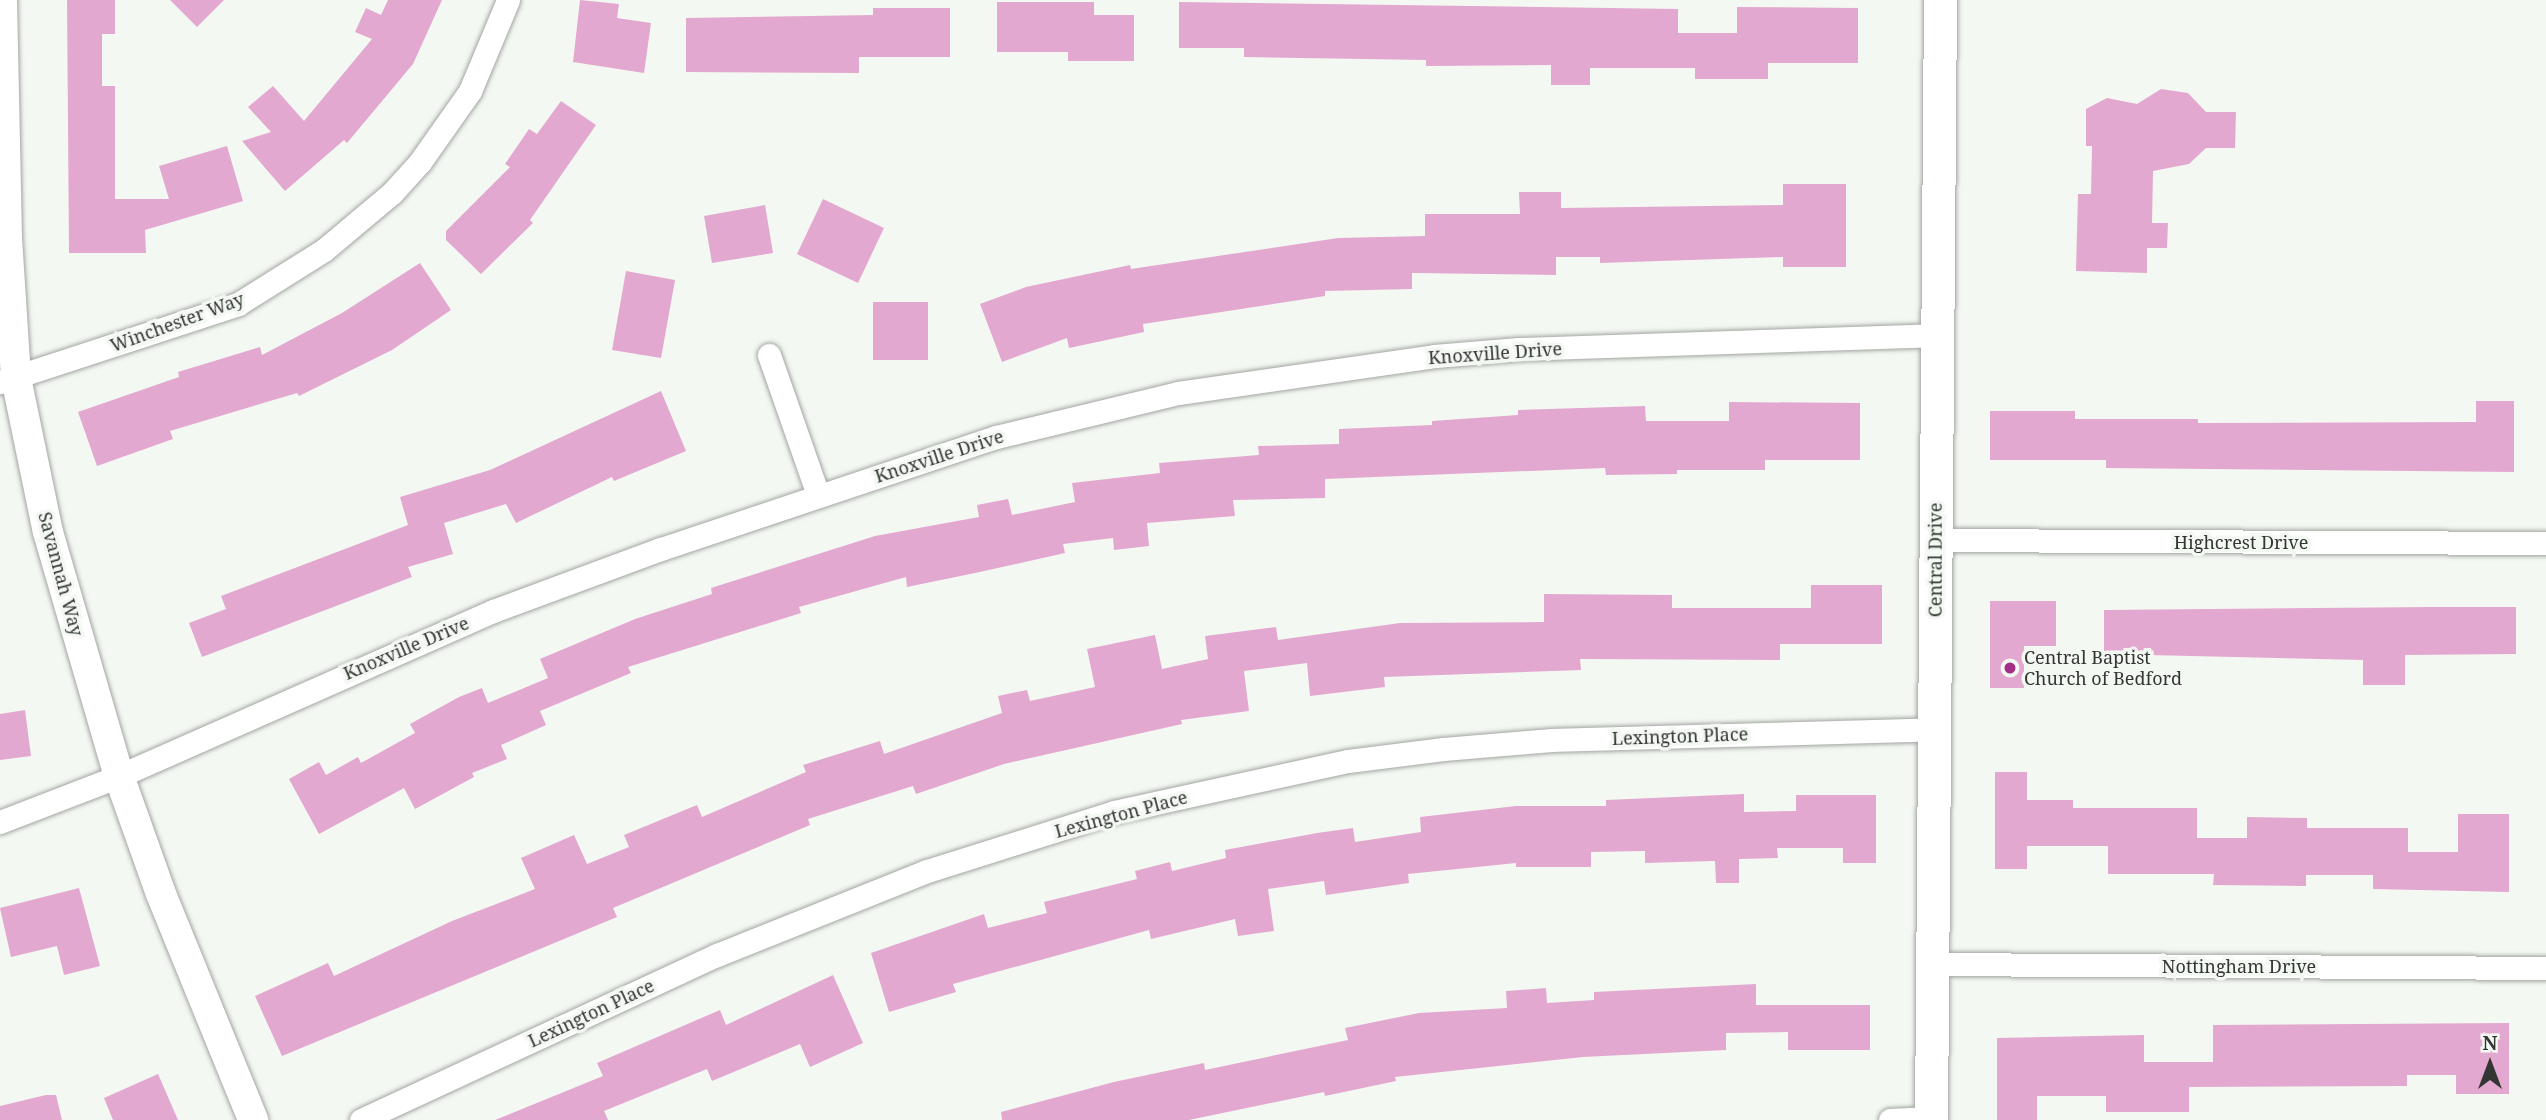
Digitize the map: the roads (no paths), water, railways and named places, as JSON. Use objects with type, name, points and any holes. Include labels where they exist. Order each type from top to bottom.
[{"type":"main road","name":"Central Drive","points":[[1931,1119],[1940,0]]},
{"type":"street","name":"Savannah Way","points":[[2,0],[8,380],[48,532],[119,776],[161,894],[253,1120]]},
{"type":"street","name":"Winchester Way","points":[[8,380],[238,304],[324,250],[392,193],[420,162],[470,91],[508,0]]},
{"type":"street","name":"Knoxville Drive","points":[[0,822],[119,776],[493,611],[818,495],[996,437],[1178,393],[1434,356],[1519,349],[1937,335]]},
{"type":"street","points":[[769,355],[818,495]]},
{"type":"street","name":"Highcrest Drive","points":[[1935,540],[2546,543]]},
{"type":"street","name":"Lexington Place","points":[[361,1120],[717,955],[927,871],[1114,812],[1348,761],[1443,748],[1552,740],[1934,729]]},
{"type":"street","name":"Nottingham Drive","points":[[1932,964],[2546,968]]},
{"type":"street","points":[[1890,1120],[1931,1119]]},
{"type":"place","name":"Central Baptist Church of Bedford","points":[[2010,668]]}]
